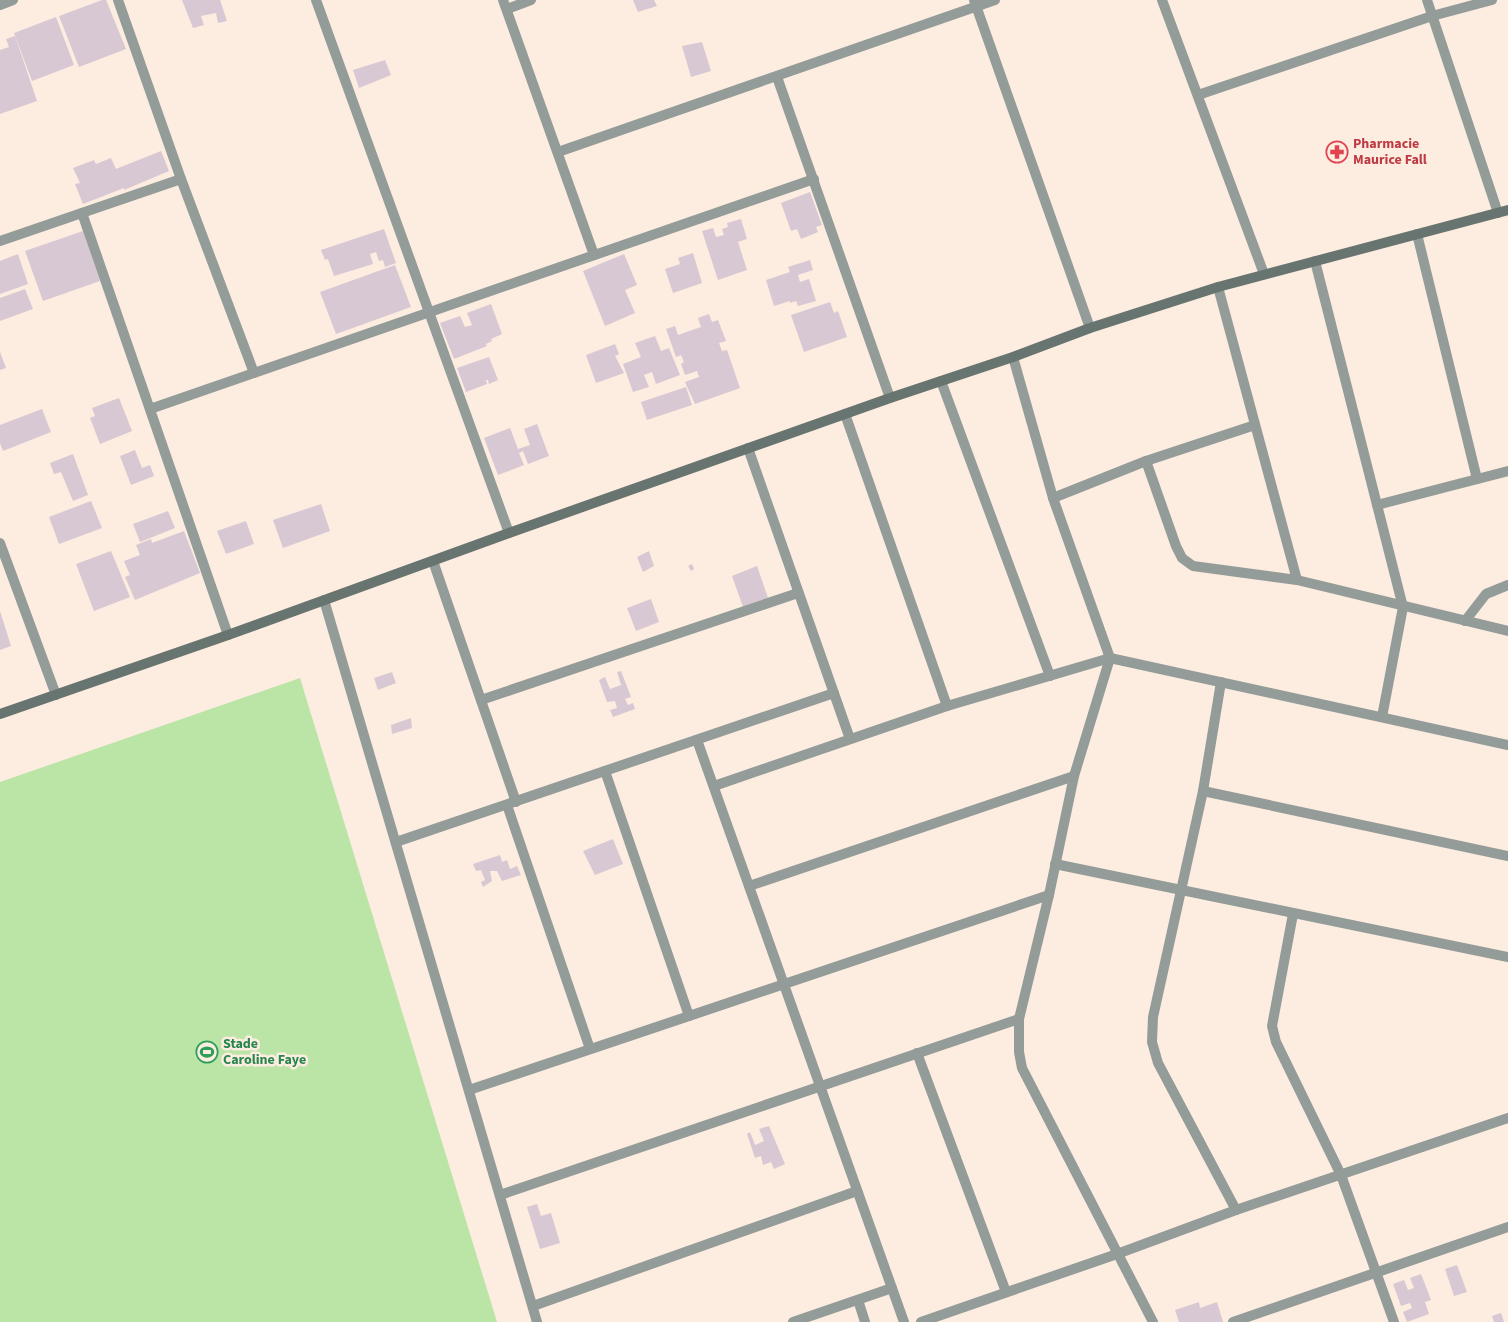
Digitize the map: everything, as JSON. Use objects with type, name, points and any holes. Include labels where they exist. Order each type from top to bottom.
[{"type":"main road","points":[[0,714],[228,635],[508,533],[890,398],[1013,357],[1090,328],[1264,274],[1503,212]]},
{"type":"street","points":[[0,5],[13,0]]},
{"type":"street","points":[[118,0],[181,179],[254,373]]},
{"type":"street","points":[[316,0],[508,533]]},
{"type":"street","points":[[531,0],[505,4],[594,255]]},
{"type":"street","points":[[558,152],[777,77],[975,3],[995,0]]},
{"type":"street","points":[[1162,0],[1264,274]]},
{"type":"street","points":[[1427,0],[1503,212]]},
{"type":"street","points":[[1198,95],[1432,16],[1492,0]]},
{"type":"street","points":[[975,3],[1090,328]]},
{"type":"street","points":[[777,77],[890,398]]},
{"type":"street","points":[[0,241],[181,179]]},
{"type":"street","points":[[150,409],[814,179]]},
{"type":"street","points":[[82,213],[228,635]]},
{"type":"street","points":[[1417,234],[1477,479]]},
{"type":"street","points":[[1316,261],[1403,607],[1382,718]]},
{"type":"street","points":[[1218,287],[1297,580]]},
{"type":"street","points":[[1013,357],[1054,498],[1110,658],[1074,776],[1049,895],[1019,1019],[1019,1052],[1022,1068],[1153,1322]]},
{"type":"street","points":[[941,381],[1050,676]]},
{"type":"street","points":[[845,414],[947,706]]},
{"type":"street","points":[[1054,498],[1146,461],[1255,425]]},
{"type":"street","points":[[748,448],[850,739]]},
{"type":"street","points":[[1146,461],[1176,546],[1182,558],[1193,566],[1297,580],[1508,631]]},
{"type":"street","points":[[1377,505],[1508,471]]},
{"type":"street","points":[[0,542],[56,695]]},
{"type":"street","points":[[433,561],[481,700],[511,803],[590,1049]]},
{"type":"street","points":[[1465,622],[1486,594],[1508,585]]},
{"type":"street","points":[[481,700],[798,593]]},
{"type":"street","points":[[324,600],[537,1322]]},
{"type":"street","points":[[714,786],[947,706],[1110,658],[1508,745]]},
{"type":"street","points":[[1221,682],[1203,791],[1154,1017],[1152,1042],[1158,1063],[1236,1210]]},
{"type":"street","points":[[396,842],[834,693]]},
{"type":"street","points":[[697,740],[904,1322]]},
{"type":"street","points":[[605,771],[689,1016]]},
{"type":"street","points":[[749,886],[1074,776]]},
{"type":"street","points":[[1203,791],[1508,856]]},
{"type":"street","points":[[1055,864],[1508,957]]},
{"type":"street","points":[[469,1090],[1049,895]]},
{"type":"street","points":[[1293,914],[1272,1026],[1276,1042],[1341,1176],[1394,1322]]},
{"type":"street","points":[[500,1195],[1019,1019]]},
{"type":"street","points":[[917,1053],[1006,1292]]},
{"type":"street","points":[[921,1322],[1118,1254],[1236,1210],[1508,1118]]},
{"type":"street","points":[[533,1306],[857,1191]]},
{"type":"street","points":[[1234,1322],[1508,1227]]},
{"type":"street","points":[[793,1322],[892,1288]]},
{"type":"street","points":[[858,1300],[865,1322]]},
{"type":"green space","name":"Stade Caroline Faye","points":[[300,678],[497,1322],[0,1322],[0,782]]},
{"type":"building","points":[[106,0],[126,49],[79,67],[59,16]]},
{"type":"building","points":[[182,0],[220,0],[227,21],[218,23],[216,13],[201,16],[204,25],[193,28]]},
{"type":"building","points":[[633,0],[654,0],[657,6],[638,12]]},
{"type":"building","points":[[56,17],[74,65],[32,81],[14,33]]},
{"type":"building","points":[[15,36],[37,101],[0,114],[0,50],[9,47],[6,39]]},
{"type":"building","points":[[702,42],[711,71],[691,77],[682,46]]},
{"type":"building","points":[[385,60],[391,75],[359,88],[353,70]]},
{"type":"building","points":[[161,151],[169,171],[124,190],[124,188],[83,204],[75,184],[80,183],[73,168],[94,160],[96,164],[111,158],[116,169]]},
{"type":"building","points":[[810,192],[822,225],[816,227],[818,232],[801,239],[797,229],[791,231],[781,203]]},
{"type":"building","points":[[741,219],[747,239],[738,242],[747,270],[718,280],[702,231],[713,228],[716,237],[724,235],[722,229],[728,227],[727,223]]},
{"type":"building","points":[[384,229],[396,263],[385,267],[383,260],[379,261],[376,252],[370,254],[373,264],[334,276],[328,259],[325,260],[321,250]]},
{"type":"building","points":[[83,231],[100,281],[43,301],[25,251]]},
{"type":"building","points":[[693,253],[702,283],[673,293],[665,269],[680,264],[678,258]]},
{"type":"building","points":[[18,254],[28,284],[0,294],[0,261]]},
{"type":"building","points":[[624,254],[637,285],[625,290],[635,313],[605,326],[583,271]]},
{"type":"building","points":[[810,260],[813,270],[798,275],[800,282],[809,279],[816,301],[798,306],[796,301],[790,303],[790,301],[774,306],[766,280],[790,272],[788,267]]},
{"type":"building","points":[[395,265],[411,307],[336,334],[320,292]]},
{"type":"building","points":[[25,289],[33,309],[0,321],[0,298]]},
{"type":"building","points":[[830,302],[834,313],[838,311],[847,337],[804,352],[791,315]]},
{"type":"building","points":[[491,304],[502,334],[491,339],[492,341],[486,344],[487,346],[454,359],[440,323],[460,316],[465,327],[472,325],[467,313]]},
{"type":"building","points":[[709,314],[712,322],[718,320],[726,341],[719,343],[722,351],[727,350],[740,388],[695,404],[685,382],[699,377],[697,371],[685,375],[681,364],[684,362],[681,355],[676,357],[666,329],[675,326],[678,335],[701,327],[698,318]]},
{"type":"building","points":[[655,336],[661,351],[669,348],[680,375],[656,384],[652,372],[644,375],[649,387],[633,392],[623,364],[641,357],[635,343]]},
{"type":"building","points":[[615,344],[619,354],[615,356],[624,373],[596,383],[586,355]]},
{"type":"building","points":[[0,352],[6,368],[0,370]]},
{"type":"building","points":[[489,357],[498,380],[489,384],[488,380],[486,380],[487,384],[466,392],[457,368]]},
{"type":"building","points":[[686,387],[692,405],[647,420],[641,402]]},
{"type":"building","points":[[119,398],[132,431],[100,444],[90,418],[95,416],[92,408]]},
{"type":"building","points":[[42,409],[51,432],[3,451],[0,443],[0,425]]},
{"type":"building","points":[[537,424],[549,456],[528,464],[523,451],[519,453],[524,465],[498,475],[484,438],[510,428],[518,449],[530,445],[524,429]]},
{"type":"building","points":[[135,450],[142,468],[150,465],[154,476],[131,485],[120,456]]},
{"type":"building","points":[[73,454],[88,495],[73,501],[61,472],[54,474],[50,463]]},
{"type":"building","points":[[91,501],[102,528],[59,544],[49,517]]},
{"type":"building","points":[[321,504],[330,531],[283,548],[273,520]]},
{"type":"building","points":[[168,511],[175,528],[140,542],[133,524]]},
{"type":"building","points":[[246,521],[254,544],[226,554],[217,531]]},
{"type":"building","points":[[184,531],[200,573],[135,600],[125,577],[130,575],[124,561],[140,555],[136,545],[151,539],[152,543]]},
{"type":"building","points":[[111,551],[130,597],[94,611],[76,564]]},
{"type":"building","points":[[649,551],[654,566],[643,572],[637,557]]},
{"type":"building","points":[[692,564],[694,569],[691,571],[688,566]]},
{"type":"building","points":[[757,566],[768,598],[743,607],[732,576]]},
{"type":"building","points":[[651,599],[659,622],[636,631],[627,608]]},
{"type":"building","points":[[0,611],[11,646],[0,650]]},
{"type":"building","points":[[621,671],[631,697],[625,699],[628,705],[633,703],[635,709],[613,717],[610,710],[617,708],[615,701],[607,702],[599,680],[605,677],[610,689],[621,685],[617,672]]},
{"type":"building","points":[[392,672],[396,683],[378,690],[374,678]]},
{"type":"building","points":[[411,718],[412,728],[392,734],[391,725]]},
{"type":"building","points":[[613,839],[623,864],[595,875],[583,851]]},
{"type":"building","points":[[500,855],[502,862],[507,860],[510,869],[517,866],[521,875],[502,881],[497,871],[490,871],[492,881],[483,887],[481,882],[485,880],[481,870],[476,871],[473,864]]},
{"type":"building","points":[[769,1126],[785,1164],[774,1169],[771,1162],[763,1165],[761,1156],[755,1158],[747,1134],[750,1132],[755,1145],[764,1141],[759,1129]]},
{"type":"building","points":[[537,1204],[541,1216],[551,1213],[560,1243],[540,1249],[527,1207]]},
{"type":"building","points":[[1457,1265],[1467,1292],[1454,1296],[1445,1269]]},
{"type":"building","points":[[1421,1274],[1431,1300],[1425,1302],[1429,1314],[1407,1322],[1403,1312],[1412,1308],[1410,1303],[1401,1306],[1393,1284],[1404,1280],[1408,1290],[1414,1288],[1410,1278]]},
{"type":"building","points":[[1199,1302],[1200,1308],[1217,1302],[1223,1322],[1179,1322],[1175,1310]]},
{"type":"building","points":[[1501,1313],[1504,1322],[1494,1322],[1492,1316]]},
{"type":"place","name":"Pharmacie Maurice Fall","points":[[1337,152]]},
{"type":"place","name":"Stade Caroline Faye","points":[[207,1052]]}]
